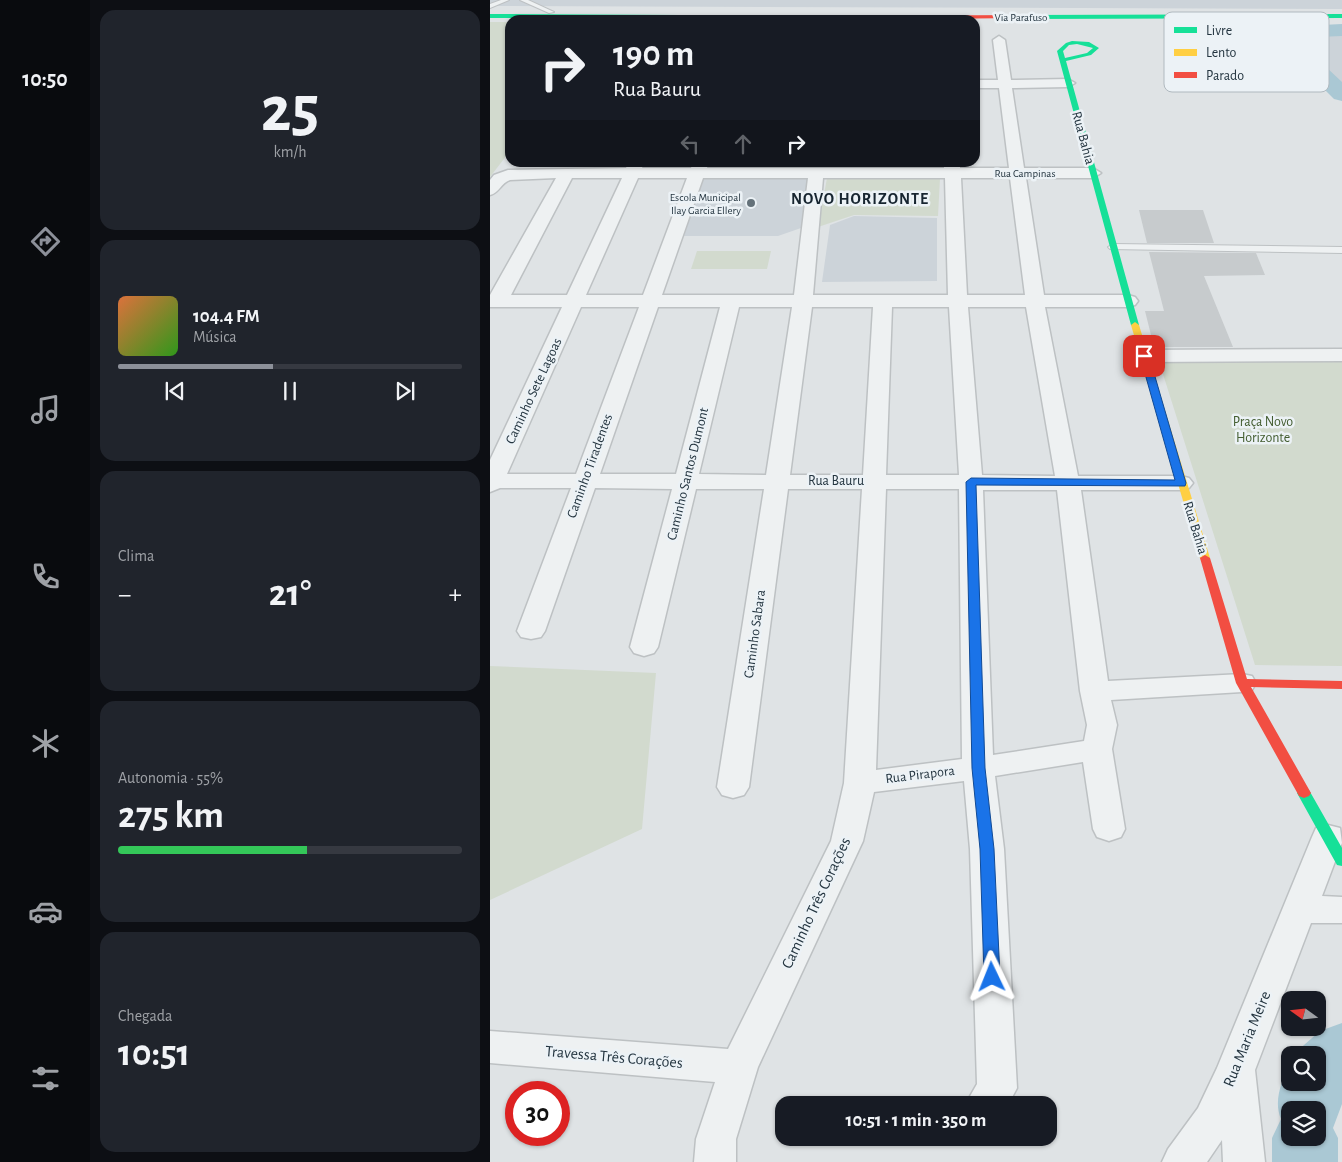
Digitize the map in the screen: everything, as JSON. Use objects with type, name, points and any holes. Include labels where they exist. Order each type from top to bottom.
[{"type":"main road","name":"Via Parafuso","points":[[490,11],[1342,11]]},
{"type":"main road","name":"Via Parafuso","points":[[490,16],[505,16]]},
{"type":"main road","name":"Via Parafuso","points":[[980,16],[1164,16]]},
{"type":"main road","name":"Via Parafuso","points":[[1329,16],[1342,16]]},
{"type":"main road","name":"Rua Bahia","points":[[1064,60],[1068,84],[1128,301],[1242,683],[1335,849]]},
{"type":"main road","points":[[1242,683],[1342,684]]},
{"type":"street","points":[[999,40],[1035,302],[1068,483],[1095,691],[1102,725],[1097,749],[1109,830]]},
{"type":"street","points":[[980,84],[1068,84]]},
{"type":"street","points":[[565,168],[494,301],[1128,301]]},
{"type":"street","name":"Rua Campinas","points":[[490,190],[500,178],[508,175],[565,168],[762,168],[824,170],[952,168],[1018,174],[1093,173]]},
{"type":"street","name":"Caminho Sete Lagoas","points":[[491,482],[635,168]]},
{"type":"street","name":"Caminho Tiradentes","points":[[531,631],[700,168]]},
{"type":"street","points":[[952,168],[958,301],[971,482],[978,768],[987,849],[997,1088],[991,1096]]},
{"type":"street","name":"Caminho Sabara","points":[[732,787],[803,300],[824,170]]},
{"type":"street","name":"Caminho Santos Dumont","points":[[644,647],[731,301]]},
{"type":"street","name":"Caminho Três Corações","points":[[715,1162],[716,1139],[739,1067],[846,841],[860,783],[883,301]]},
{"type":"street","points":[[1144,356],[1342,355]]},
{"type":"street","name":"Rua Bauru","points":[[491,482],[585,480],[1181,483]]},
{"type":"street","points":[[1095,691],[1242,683]]},
{"type":"street","name":"Rua Pirapora","points":[[860,783],[978,768],[1097,749]]},
{"type":"street","name":"Rua Maria Meire","points":[[1183,1162],[1212,1121],[1236,1068],[1300,909],[1335,849]]},
{"type":"street","points":[[1300,909],[1342,910]]},
{"type":"street","name":"Travessa Três Corações","points":[[490,1047],[739,1067]]},
{"type":"street","points":[[1236,1068],[1244,1162]]},
{"type":"lane","points":[[490,6],[506,0]]},
{"type":"lane","points":[[523,0],[551,12]]},
{"type":"lane","points":[[1113,248],[1342,250]]},
{"type":"shaded area","points":[[490,0],[1342,0],[1342,9],[490,6]]},
{"type":"shaded area","points":[[1329,27],[1342,27],[1342,101],[1329,87]]},
{"type":"shaded area","name":"Escola Municipal Ilay Garcia Ellery","points":[[703,177],[812,178],[801,228],[778,236],[684,236]]},
{"type":"shaded area","points":[[854,216],[937,218],[937,281],[822,282],[830,225]]},
{"type":"green space","points":[[490,22],[505,22],[505,158],[490,177]]},
{"type":"green space","points":[[827,178],[940,178],[938,216],[854,215],[818,227]]},
{"type":"green space","points":[[697,251],[771,251],[767,269],[691,269]]},
{"type":"green space","name":"Praça Novo Horizonte","points":[[1342,350],[1342,666],[1255,665],[1156,352]]},
{"type":"green space","points":[[490,666],[656,673],[642,829],[490,900]]},
{"type":"building","points":[[1139,210],[1203,210],[1214,243],[1147,243]]},
{"type":"building","points":[[1149,252],[1256,253],[1265,275],[1204,276],[1233,347],[1154,347],[1145,311],[1164,311]]},
{"type":"waterway","points":[[1329,31],[1342,30]]},
{"type":"waterway","points":[[1329,82],[1342,94]]},
{"type":"waterway","points":[[1326,1064],[1342,1050]]},
{"type":"waterway","points":[[1310,1101],[1312,1091]]},
{"type":"waterway","points":[[1305,1146],[1305,1162]]},
{"type":"traffic: fast","points":[[490,16],[505,16]]},
{"type":"traffic: fast","points":[[1329,16],[1342,16]]},
{"type":"traffic: fast","points":[[1022,17],[1164,17]]},
{"type":"traffic: fast","points":[[1064,60],[1089,54],[1096,48],[1087,43],[1077,42],[1067,44],[1060,51],[1135,325]]},
{"type":"traffic: fast","points":[[1304,793],[1342,861]]},
{"type":"traffic: slow","points":[[1135,325],[1205,558]]},
{"type":"traffic: jam","points":[[980,17],[1022,17]]},
{"type":"traffic: jam","points":[[1205,558],[1242,683],[1304,793]]},
{"type":"traffic: jam","points":[[1242,683],[1342,685]]},
{"type":"place","name":"Escola Municipal Ilay Garcia Ellery","points":[[751,203]]},
{"type":"district","name":"NOVO HORIZONTE","points":[[860,199]]},
{"type":"route","points":[[992,977],[987,849],[978,768],[971,482],[1181,483],[1144,356]]}]
